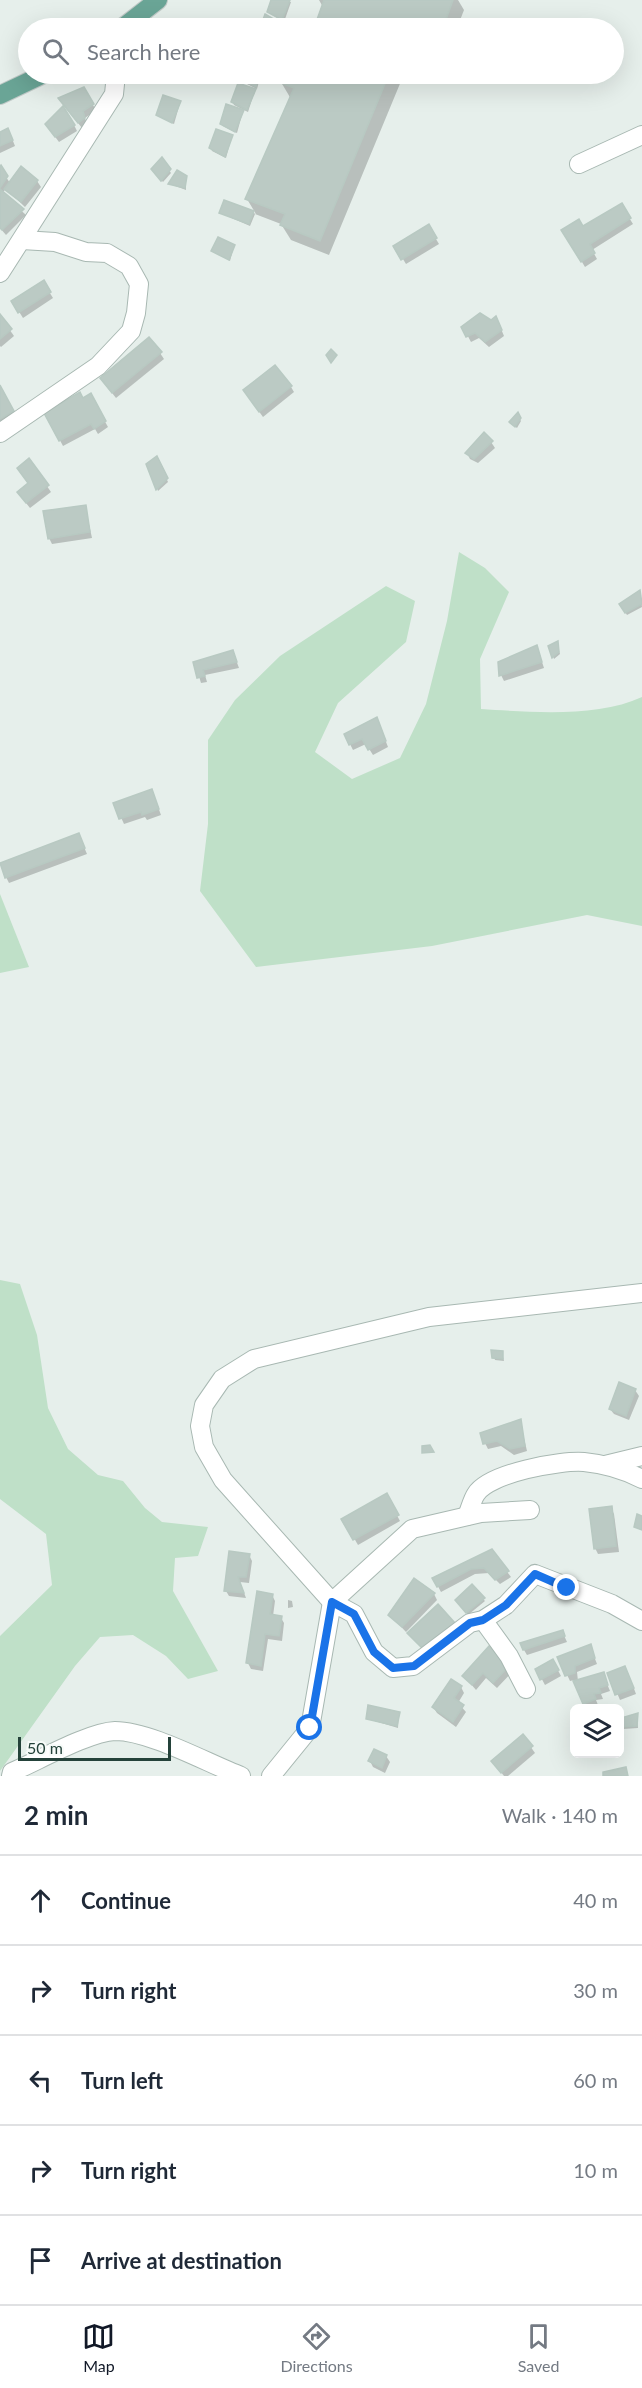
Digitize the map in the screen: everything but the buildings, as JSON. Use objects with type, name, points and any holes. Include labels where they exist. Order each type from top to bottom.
[{"type":"main road","points":[[135,18],[158,0]]},
{"type":"main road","points":[[0,95],[23,84]]},
{"type":"street","points":[[0,273],[71,158],[114,94],[115,84]]},
{"type":"street","points":[[579,164],[642,135]]},
{"type":"street","points":[[0,433],[98,366],[131,331],[136,313],[139,284],[129,266],[107,253],[86,252],[56,242],[22,240]]},
{"type":"street","points":[[642,1293],[429,1317],[254,1359],[222,1379],[204,1406],[200,1426],[204,1447],[223,1480],[332,1602],[354,1614],[374,1652],[393,1668],[414,1666],[470,1623],[483,1620],[506,1605],[535,1574],[612,1604],[642,1621]]},
{"type":"street","points":[[603,1466],[642,1456]]},
{"type":"street","points":[[467,1516],[476,1493],[487,1484],[530,1468],[583,1462],[627,1471],[642,1479]]},
{"type":"street","points":[[271,1776],[310,1728],[332,1602],[412,1529],[467,1516],[530,1510]]},
{"type":"street","points":[[483,1620],[509,1656],[526,1689]]},
{"type":"street","points":[[11,1776],[12,1772],[73,1745],[114,1731],[141,1735],[241,1776]]},
{"type":"green space","points":[[459,552],[485,568],[509,592],[480,659],[481,709],[542,712],[584,711],[624,704],[642,697],[642,926],[587,915],[432,946],[256,967],[200,891],[208,824],[208,740],[235,700],[280,656],[386,586],[415,601],[406,642],[338,703],[315,752],[352,779],[400,758],[426,704],[447,621]]},
{"type":"green space","points":[[0,894],[29,967],[0,973]]},
{"type":"green space","points":[[0,1280],[20,1284],[37,1335],[48,1408],[68,1449],[98,1475],[123,1481],[145,1508],[162,1522],[208,1527],[198,1556],[175,1558],[173,1591],[218,1671],[188,1679],[166,1656],[133,1635],[100,1637],[75,1666],[0,1771],[0,1636],[52,1585],[46,1534],[0,1499]]},
{"type":"route","points":[[310,1728],[332,1602],[354,1614],[374,1652],[393,1668],[414,1666],[470,1623],[483,1620],[506,1605],[535,1574],[567,1588]]}]
